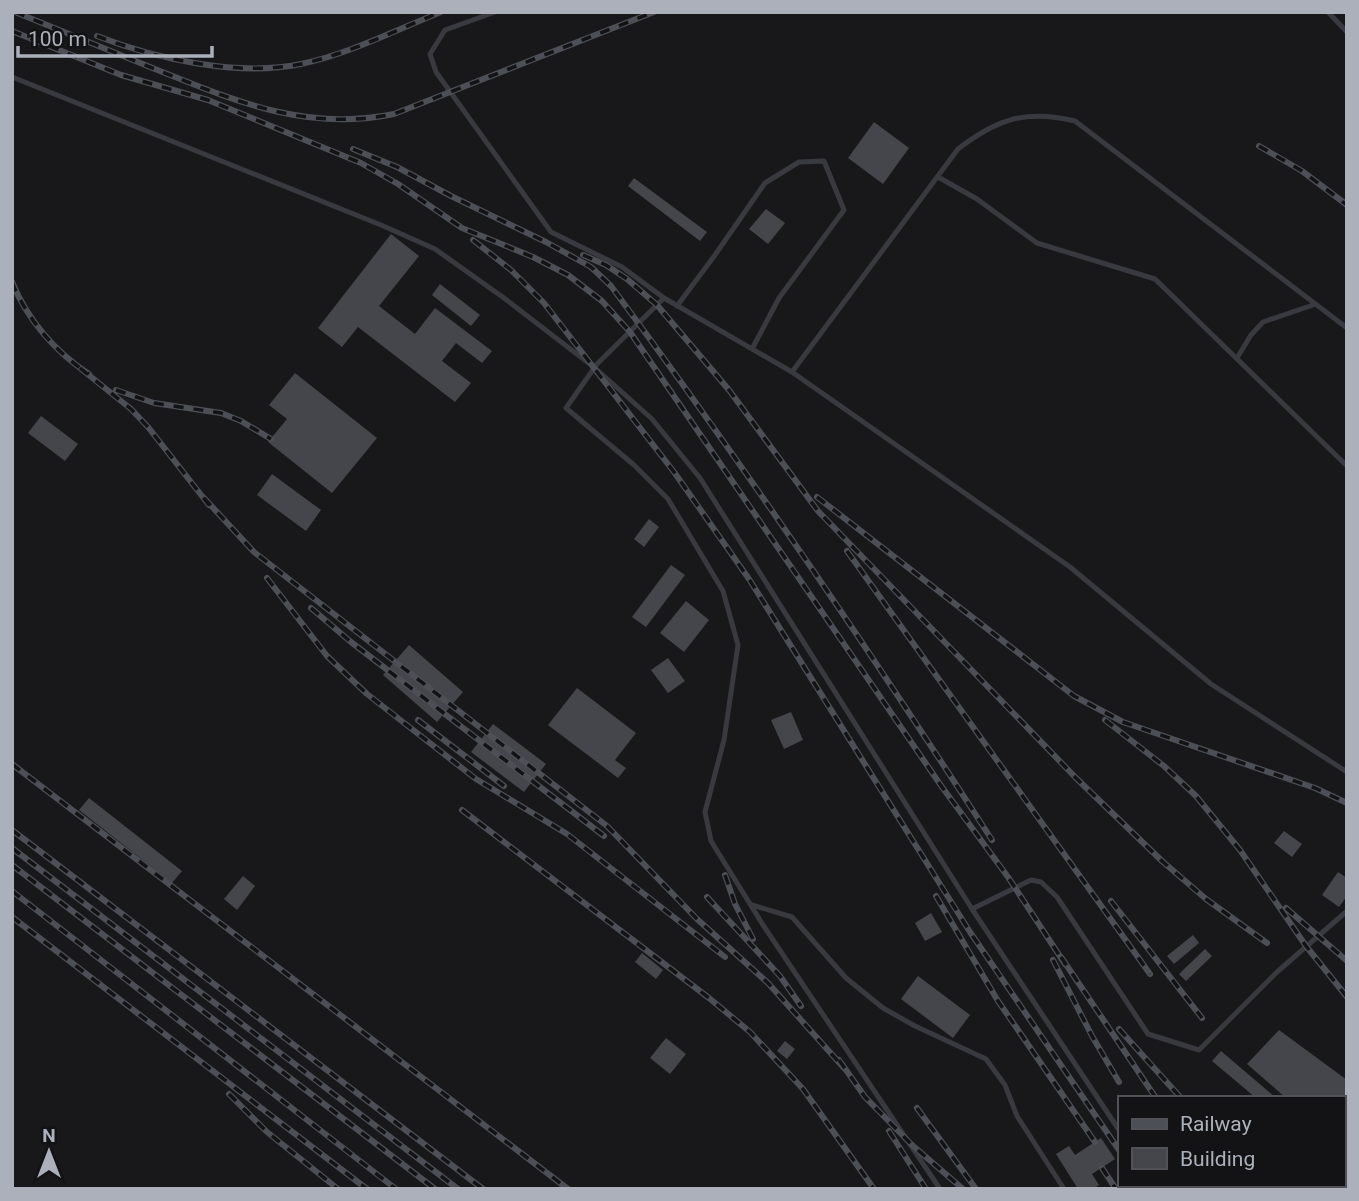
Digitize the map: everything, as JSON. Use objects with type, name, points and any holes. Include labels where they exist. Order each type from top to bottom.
[{"type":"lane","points":[[495,12],[445,30],[430,54],[436,72],[551,232],[622,267],[664,298],[792,372],[1070,567],[1212,684],[1347,772]]},
{"type":"lane","points":[[1328,12],[1347,32]]},
{"type":"lane","points":[[12,77],[435,249],[595,368],[652,419],[700,478],[972,909],[1118,1128]]},
{"type":"lane","points":[[792,372],[958,149],[982,131],[1014,117],[1051,115],[1075,121],[1347,328]]},
{"type":"lane","points":[[677,306],[765,183],[799,162],[824,161],[844,210],[779,298],[752,349]]},
{"type":"lane","points":[[938,177],[977,199],[1037,243],[1155,279],[1347,466]]},
{"type":"lane","points":[[664,298],[595,368],[566,408],[634,465],[668,499],[723,591],[738,645],[724,740],[705,812],[711,841],[940,1189]]},
{"type":"lane","points":[[1237,358],[1251,335],[1263,322],[1316,304]]},
{"type":"lane","points":[[972,909],[1031,880],[1041,882],[1057,897],[1148,1034],[1199,1050],[1277,972],[1347,911]]},
{"type":"lane","points":[[751,905],[792,917],[846,978],[883,1007],[915,1026],[986,1059],[1004,1085],[1017,1116],[1064,1189]]},
{"type":"building","points":[[874,122],[909,148],[883,184],[848,158]]},
{"type":"building","points":[[634,178],[707,232],[700,241],[628,186]]},
{"type":"building","points":[[766,209],[785,223],[768,244],[749,229]]},
{"type":"building","points":[[391,234],[419,256],[379,306],[415,334],[435,308],[492,351],[482,363],[456,343],[442,361],[471,383],[455,402],[358,327],[342,347],[318,328]]},
{"type":"building","points":[[440,284],[480,315],[471,326],[432,295]]},
{"type":"building","points":[[295,373],[377,438],[332,493],[268,442],[287,419],[269,405]]},
{"type":"building","points":[[41,416],[78,444],[65,461],[28,433]]},
{"type":"building","points":[[272,474],[321,510],[306,531],[257,495]]},
{"type":"building","points":[[649,519],[659,527],[644,547],[634,539]]},
{"type":"building","points":[[671,565],[685,575],[646,627],[632,617]]},
{"type":"building","points":[[686,601],[709,620],[684,652],[660,633]]},
{"type":"building","points":[[409,645],[463,692],[437,722],[383,675]]},
{"type":"building","points":[[668,658],[685,681],[668,693],[651,670]]},
{"type":"building","points":[[577,688],[636,733],[615,760],[626,768],[618,778],[548,725]]},
{"type":"building","points":[[791,712],[803,740],[784,749],[771,720]]},
{"type":"building","points":[[493,724],[546,764],[524,792],[471,752]]},
{"type":"building","points":[[89,798],[182,871],[172,883],[79,810]]},
{"type":"building","points":[[1284,831],[1302,844],[1292,857],[1274,843]]},
{"type":"building","points":[[1338,872],[1347,878],[1347,896],[1339,907],[1322,895]]},
{"type":"building","points":[[243,876],[255,886],[237,910],[224,899]]},
{"type":"building","points":[[931,913],[942,932],[925,941],[915,923]]},
{"type":"building","points":[[1193,935],[1199,943],[1174,964],[1167,956]]},
{"type":"building","points":[[1205,949],[1212,956],[1186,981],[1179,974]]},
{"type":"building","points":[[642,953],[663,970],[656,979],[635,962]]},
{"type":"building","points":[[918,976],[970,1015],[953,1038],[901,999]]},
{"type":"building","points":[[1279,1030],[1347,1080],[1347,1189],[1224,1187],[1345,1187],[1345,1096],[1284,1096],[1247,1064]]},
{"type":"building","points":[[666,1038],[686,1054],[670,1074],[650,1058]]},
{"type":"building","points":[[785,1041],[795,1049],[787,1059],[777,1051]]},
{"type":"building","points":[[1221,1051],[1274,1096],[1254,1096],[1212,1061]]},
{"type":"building","points":[[1101,1138],[1115,1159],[1092,1174],[1099,1185],[1093,1189],[1078,1189],[1056,1154],[1069,1146],[1075,1155]]},
{"type":"railway","points":[[15,12],[243,102],[301,116],[331,119],[362,119],[394,114],[654,12]]},
{"type":"railway","points":[[97,36],[145,52],[198,64],[277,67],[301,64],[337,54],[441,12]]},
{"type":"railway","points":[[12,31],[121,75],[208,100],[361,163],[398,184],[462,228],[533,257],[568,275],[602,301],[630,332],[942,787],[1008,877],[1065,964]]},
{"type":"railway","points":[[1259,146],[1302,171],[1347,205]]},
{"type":"railway","points":[[353,149],[397,167],[546,242],[591,267],[611,286],[806,560],[992,840]]},
{"type":"railway","points":[[473,240],[511,270],[544,303],[674,472],[749,579],[970,932],[1118,1149]]},
{"type":"railway","points":[[583,255],[606,265],[627,279],[657,305],[729,390],[818,511],[1076,778],[1162,861],[1206,899],[1267,943]]},
{"type":"railway","points":[[12,282],[43,334],[65,356],[89,374]]},
{"type":"railway","points":[[80,368],[131,409],[148,427],[209,505]]},
{"type":"railway","points":[[116,390],[154,403],[221,413],[241,421],[271,439]]},
{"type":"railway","points":[[817,497],[1074,696],[1123,722],[1315,788],[1347,803]]},
{"type":"railway","points":[[204,498],[254,552],[607,826],[697,919],[768,983],[844,1068]]},
{"type":"railway","points":[[847,551],[1150,974]]},
{"type":"railway","points":[[267,578],[327,656],[367,694],[476,779],[567,834],[725,957]]},
{"type":"railway","points":[[311,608],[351,642],[604,836]]},
{"type":"railway","points":[[418,720],[504,786]]},
{"type":"railway","points":[[1105,720],[1164,766],[1196,796],[1240,850],[1306,946],[1347,997]]},
{"type":"railway","points":[[12,764],[568,1189]]},
{"type":"railway","points":[[462,810],[750,1032],[803,1089],[874,1189]]},
{"type":"railway","points":[[12,830],[483,1189]]},
{"type":"railway","points":[[12,848],[458,1189]]},
{"type":"railway","points":[[12,865],[435,1189]]},
{"type":"railway","points":[[725,875],[735,904],[753,939]]},
{"type":"railway","points":[[12,891],[396,1189]]},
{"type":"railway","points":[[936,896],[998,1001],[1095,1142]]},
{"type":"railway","points":[[707,897],[780,976],[801,1006]]},
{"type":"railway","points":[[1111,901],[1202,1018]]},
{"type":"railway","points":[[1286,908],[1347,961]]},
{"type":"railway","points":[[12,917],[367,1189]]},
{"type":"railway","points":[[1061,957],[1155,1096]]},
{"type":"railway","points":[[1053,960],[1119,1082]]},
{"type":"railway","points":[[1119,1029],[1179,1096]]},
{"type":"railway","points":[[839,1060],[865,1097],[912,1145],[963,1189]]},
{"type":"railway","points":[[229,1094],[267,1132],[338,1189]]},
{"type":"railway","points":[[917,1108],[976,1189]]},
{"type":"railway","points":[[889,1131],[926,1189]]},
{"type":"railway","points":[[1102,1168],[1116,1189]]}]
